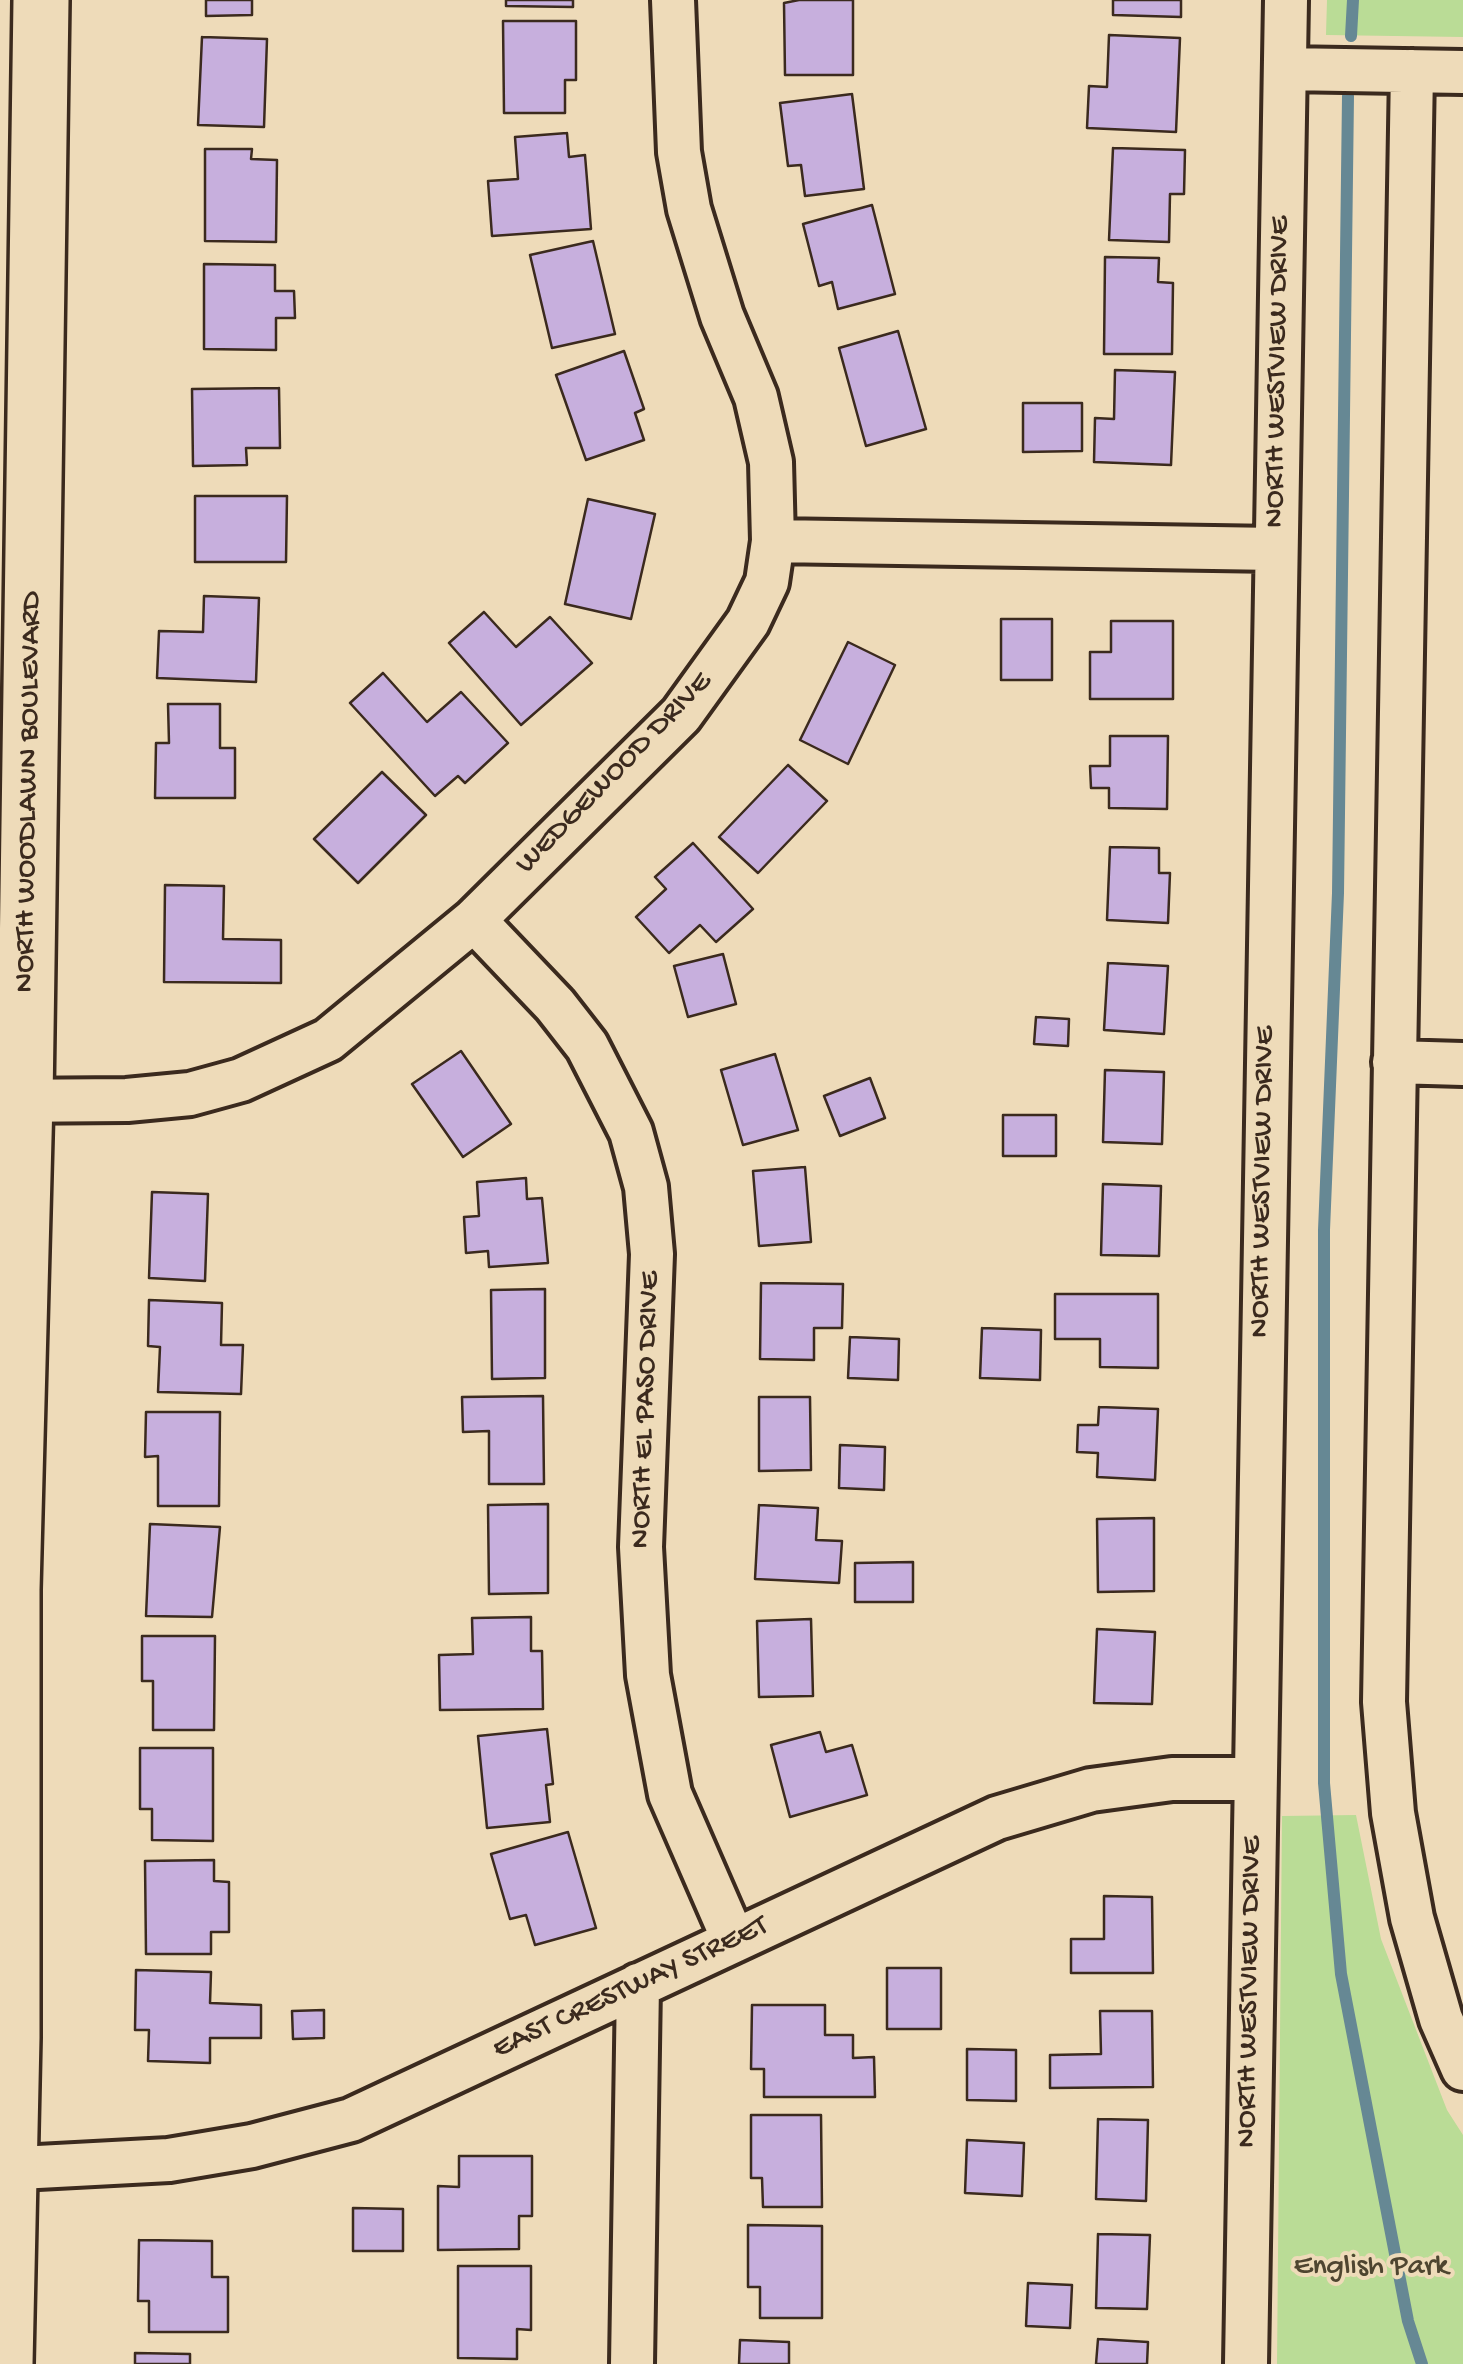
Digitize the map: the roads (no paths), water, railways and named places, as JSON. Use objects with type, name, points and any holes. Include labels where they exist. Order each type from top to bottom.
[{"type":"street","name":"NORTH WOODLAWN BOULEVARD","points":[[5,2364],[13,1100],[40,0]]},
{"type":"street","points":[[672,0],[676,116],[687,202],[716,300],[756,398],[771,462],[773,541],[1276,549]]},
{"type":"street","name":"NORTH WESTVIEW DRIVE","points":[[1246,2364],[1286,0]]},
{"type":"street","points":[[1285,68],[1463,72]]},
{"type":"street","points":[[1412,71],[1384,1702],[1393,1813],[1412,1918],[1441,2019],[1463,2069]]},
{"type":"street","name":"WEDGEWOOD DRIVE","points":[[13,1100],[127,1100],[190,1094],[241,1080],[328,1040],[474,920],[681,714],[736,640],[767,582],[773,541]]},
{"type":"street","name":"NORTH EL PASO DRIVE","points":[[474,920],[555,1005],[587,1046],[630,1132],[646,1187],[652,1254],[640,1548],[648,1674],[670,1794],[734,1941]]},
{"type":"street","points":[[1394,1062],[1463,1064]]},
{"type":"street","name":"EAST CRESTWAY STREET","points":[[5,2169],[170,2160],[252,2146],[351,2120],[638,1984],[1038,1804],[1092,1790],[1172,1780],[1254,1779]]},
{"type":"street","points":[[632,2364],[638,1984]]},
{"type":"waterway","points":[[1351,36],[1353,0]]},
{"type":"waterway","points":[[1348,96],[1338,893],[1324,1230],[1324,1783],[1341,1974],[1408,2321],[1422,2364]]},
{"type":"park label","name":"English Park","points":[[1371,2268]]}]
